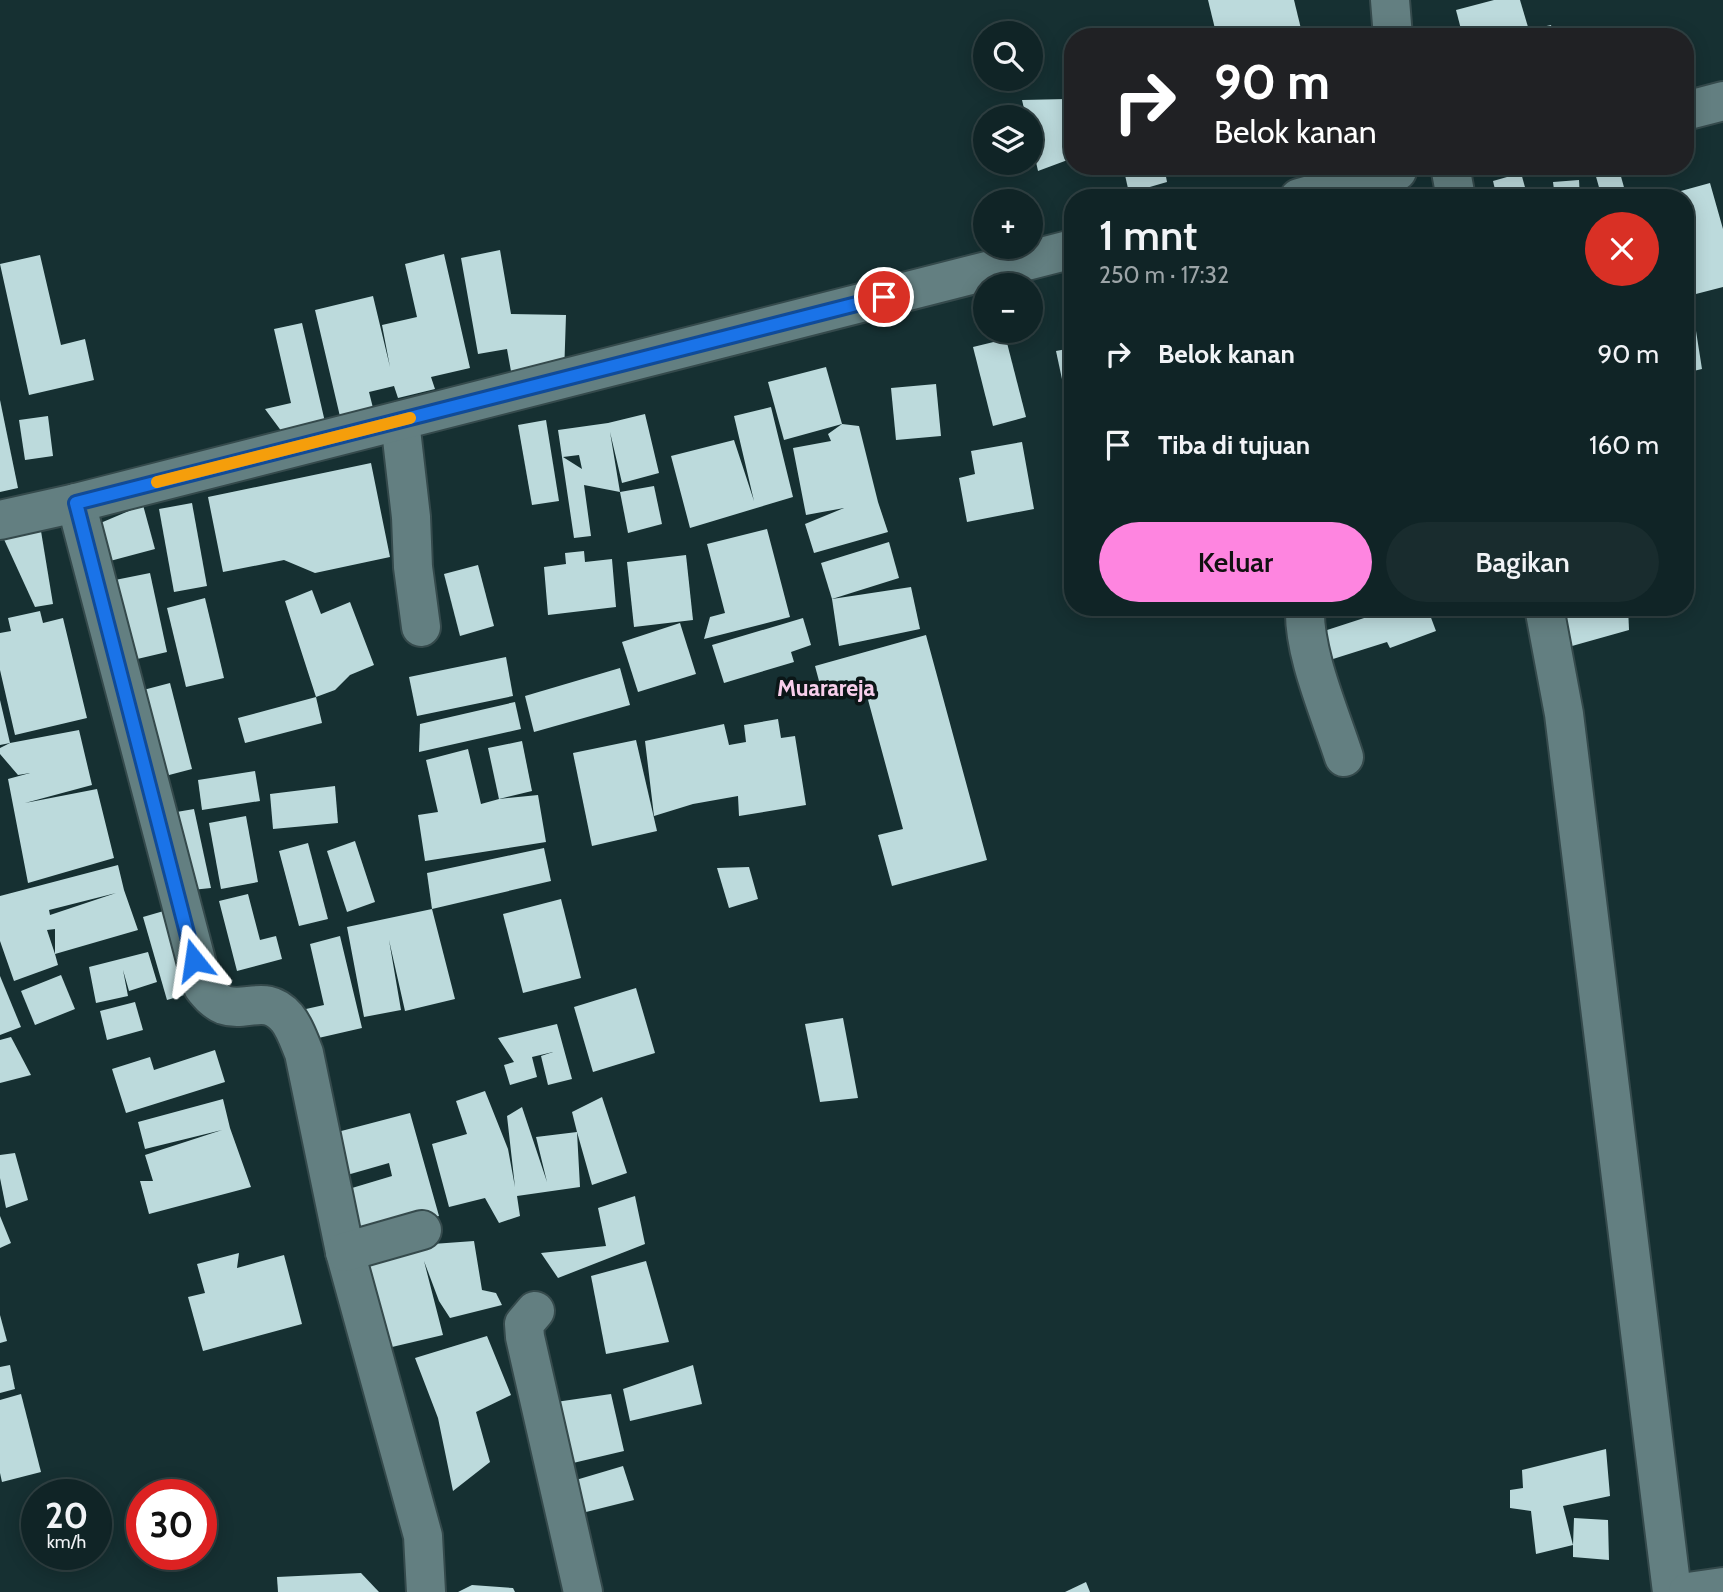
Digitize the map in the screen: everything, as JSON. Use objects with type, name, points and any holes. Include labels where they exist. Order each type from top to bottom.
[{"type":"street","points":[[1390,0],[1392,28]]},
{"type":"street","points":[[1694,109],[1723,101]]},
{"type":"street","points":[[1330,189],[1379,175]]},
{"type":"street","points":[[0,520],[76,503],[1064,251]]},
{"type":"street","points":[[400,421],[421,627]]},
{"type":"street","points":[[76,503],[202,987],[213,999],[226,1006],[272,1005],[285,1015],[293,1026],[304,1053],[345,1252],[423,1536],[426,1592]]},
{"type":"street","points":[[1304,616],[1309,647],[1345,757]]},
{"type":"street","points":[[1546,616],[1564,714],[1672,1592]]},
{"type":"street","points":[[345,1252],[422,1230]]},
{"type":"street","points":[[534,1311],[524,1324],[525,1336],[583,1592]]},
{"type":"street","points":[[1688,1592],[1723,1587]]},
{"type":"building","points":[[1208,0],[1294,0],[1301,28],[1215,28]]},
{"type":"building","points":[[1494,0],[1520,0],[1528,27],[1461,28],[1456,10]]},
{"type":"building","points":[[1064,99],[1064,161],[1043,169],[1043,105],[1023,105],[1022,100]]},
{"type":"building","points":[[1125,175],[1166,175],[1167,182],[1143,189],[1128,189]]},
{"type":"building","points":[[1522,175],[1525,189],[1495,189],[1493,181]]},
{"type":"building","points":[[1596,175],[1621,175],[1624,189],[1599,189]]},
{"type":"building","points":[[1579,180],[1580,189],[1554,189],[1553,182]]},
{"type":"building","points":[[1710,183],[1723,229],[1723,287],[1694,294],[1694,189],[1688,189]]},
{"type":"building","points":[[500,250],[511,314],[566,315],[564,375],[514,388],[507,349],[478,354],[461,258]]},
{"type":"building","points":[[444,254],[470,368],[431,377],[435,389],[398,398],[394,386],[369,392],[375,416],[342,425],[315,310],[373,296],[390,367],[382,325],[417,317],[405,264]]},
{"type":"building","points":[[40,255],[61,345],[85,339],[94,380],[29,395],[0,264]]},
{"type":"building","points":[[1694,318],[1702,369],[1694,371]]},
{"type":"building","points":[[302,323],[325,422],[282,432],[265,409],[291,403],[274,329]]},
{"type":"building","points":[[1007,343],[1026,417],[993,426],[973,347]]},
{"type":"building","points":[[1064,350],[1064,388],[1056,351]]},
{"type":"building","points":[[826,367],[842,424],[784,440],[768,382]]},
{"type":"building","points":[[936,384],[941,436],[896,440],[891,388]]},
{"type":"building","points":[[0,400],[18,488],[0,492]]},
{"type":"building","points":[[771,407],[793,497],[690,528],[671,456],[734,440],[754,501],[734,416]]},
{"type":"building","points":[[645,414],[659,473],[622,483],[610,432],[620,492],[584,485],[591,536],[574,538],[558,430],[608,423]],"holes":[[[579,455],[582,469],[563,457]]]},
{"type":"building","points":[[48,416],[53,456],[25,460],[19,420]]},
{"type":"building","points":[[546,420],[559,501],[532,505],[518,425]]},
{"type":"building","points":[[842,424],[859,426],[888,532],[814,553],[805,524],[844,508],[806,515],[793,448],[831,441],[828,434]]},
{"type":"building","points":[[1022,442],[1034,509],[967,522],[959,478],[975,474],[971,451]]},
{"type":"building","points":[[371,463],[390,557],[315,573],[284,560],[223,572],[208,497]]},
{"type":"building","points":[[654,486],[662,524],[628,533],[620,492]]},
{"type":"building","points":[[192,503],[207,586],[174,592],[159,509]]},
{"type":"building","points":[[143,505],[155,549],[110,561],[91,527]]},
{"type":"building","points":[[39,519],[53,604],[35,607],[2,535]]},
{"type":"building","points":[[767,529],[790,617],[704,639],[710,617],[725,613],[707,544]]},
{"type":"building","points":[[889,542],[899,578],[832,599],[821,563]]},
{"type":"building","points":[[584,551],[585,562],[612,559],[616,607],[548,615],[544,567],[566,564],[565,553]]},
{"type":"building","points":[[686,555],[693,620],[634,627],[627,562]]},
{"type":"building","points":[[478,565],[494,626],[460,636],[444,574]]},
{"type":"building","points":[[150,573],[167,652],[133,660],[115,580]]},
{"type":"building","points":[[911,587],[920,629],[839,646],[832,599]]},
{"type":"building","points":[[312,590],[321,614],[350,602],[374,665],[350,675],[335,690],[316,697],[285,601]]},
{"type":"building","points":[[205,598],[224,678],[186,687],[167,608]]},
{"type":"building","points":[[40,611],[43,623],[63,618],[87,718],[15,735],[0,670],[0,633],[11,631],[8,618]]},
{"type":"building","points":[[1370,616],[1430,616],[1436,631],[1390,648],[1387,642],[1333,659],[1324,631]]},
{"type":"building","points":[[1564,616],[1628,616],[1629,630],[1572,646]]},
{"type":"building","points":[[803,618],[811,645],[791,652],[794,662],[724,683],[712,645]]},
{"type":"building","points":[[680,623],[696,674],[638,692],[622,642]]},
{"type":"building","points":[[926,635],[987,860],[892,886],[878,835],[903,829],[864,685],[823,696],[815,666]]},
{"type":"building","points":[[506,657],[513,696],[417,716],[409,677]]},
{"type":"building","points":[[620,668],[630,705],[534,732],[525,696]]},
{"type":"building","points":[[170,683],[192,769],[150,780],[128,694]]},
{"type":"building","points":[[316,697],[322,723],[245,743],[238,718]]},
{"type":"building","points":[[0,700],[10,743],[0,745]]},
{"type":"building","points":[[515,702],[521,729],[419,752],[420,724]]},
{"type":"building","points":[[778,719],[781,738],[795,736],[806,805],[739,816],[738,796],[693,804],[654,816],[645,741],[724,724],[729,745],[746,742],[744,725]]},
{"type":"building","points":[[79,730],[92,785],[25,803],[97,789],[114,858],[28,883],[8,779],[30,773],[18,775],[0,754],[0,748],[10,743]]},
{"type":"building","points":[[636,740],[657,831],[592,846],[573,753]]},
{"type":"building","points":[[522,741],[532,791],[499,799],[488,748]]},
{"type":"building","points":[[468,749],[481,804],[499,799],[538,795],[546,842],[425,861],[418,815],[438,812],[426,760]]},
{"type":"building","points":[[255,771],[260,801],[202,810],[198,780]]},
{"type":"building","points":[[335,786],[338,823],[273,829],[270,794]]},
{"type":"building","points":[[194,809],[211,888],[182,891],[165,814]]},
{"type":"building","points":[[246,816],[258,882],[221,889],[209,823]]},
{"type":"building","points":[[355,841],[375,902],[347,912],[327,851]]},
{"type":"building","points":[[308,843],[328,919],[299,926],[279,851]]},
{"type":"building","points":[[544,848],[551,881],[432,909],[427,873]]},
{"type":"building","points":[[118,865],[138,930],[55,954],[58,965],[14,981],[0,941],[0,896]],"holes":[[[116,893],[50,915],[49,910]],[[55,929],[55,954],[47,930]]]},
{"type":"building","points":[[749,867],[758,899],[729,908],[717,868]]},
{"type":"building","points":[[248,894],[260,940],[276,936],[282,959],[237,971],[219,901]]},
{"type":"building","points":[[561,899],[581,978],[523,993],[503,914]]},
{"type":"building","points":[[174,908],[198,991],[167,1000],[143,917]]},
{"type":"building","points":[[432,909],[455,999],[405,1011],[389,940],[401,1010],[364,1017],[347,927]]},
{"type":"building","points":[[340,936],[362,1028],[314,1039],[306,1009],[324,1005],[310,944]]},
{"type":"building","points":[[148,952],[157,982],[129,991],[123,970],[128,996],[96,1003],[89,967]]},
{"type":"building","points":[[61,975],[75,1009],[35,1025],[21,991]]},
{"type":"building","points":[[0,976],[21,1027],[0,1035]]},
{"type":"building","points":[[636,988],[655,1053],[593,1072],[574,1007]]},
{"type":"building","points":[[135,1002],[143,1030],[107,1040],[100,1011]]},
{"type":"building","points":[[843,1018],[858,1098],[820,1102],[805,1024]]},
{"type":"building","points":[[557,1024],[572,1079],[548,1085],[541,1056],[553,1052],[532,1057],[537,1077],[510,1085],[504,1065],[514,1062],[498,1038]]},
{"type":"building","points":[[11,1037],[31,1075],[0,1083],[0,1040]]},
{"type":"building","points":[[215,1050],[225,1082],[126,1113],[112,1069],[150,1057],[154,1070]]},
{"type":"building","points":[[485,1091],[508,1149],[515,1187],[507,1116],[522,1107],[547,1182],[536,1137],[577,1132],[580,1187],[517,1196],[520,1216],[499,1223],[485,1198],[449,1207],[432,1144],[467,1134],[456,1101]]},
{"type":"building","points":[[602,1097],[627,1173],[592,1185],[572,1112]]},
{"type":"building","points":[[223,1099],[230,1128],[251,1187],[149,1214],[140,1181],[153,1181],[145,1155],[222,1130],[145,1149],[138,1122]]},
{"type":"building","points":[[410,1113],[439,1216],[352,1242],[342,1191],[392,1176],[389,1163],[333,1179],[326,1135]]},
{"type":"building","points":[[15,1153],[28,1200],[6,1208],[0,1178],[0,1155]]},
{"type":"building","points":[[635,1196],[645,1244],[558,1278],[541,1253],[606,1246],[598,1208]]},
{"type":"building","points":[[0,1216],[11,1243],[0,1248]]},
{"type":"building","points":[[474,1241],[482,1290],[496,1293],[502,1305],[450,1318],[439,1301],[424,1261],[443,1335],[392,1347],[365,1266],[419,1245]]},
{"type":"building","points":[[239,1253],[237,1268],[284,1255],[302,1324],[203,1351],[188,1297],[205,1293],[197,1264]]},
{"type":"building","points":[[646,1261],[669,1342],[606,1354],[591,1276]]},
{"type":"building","points":[[0,1315],[7,1341],[0,1343]]},
{"type":"building","points":[[487,1336],[511,1395],[476,1412],[490,1462],[453,1491],[438,1418],[415,1358]]},
{"type":"building","points":[[10,1365],[15,1389],[0,1393],[0,1367]]},
{"type":"building","points":[[693,1365],[702,1404],[630,1421],[623,1389]]},
{"type":"building","points":[[21,1394],[41,1472],[2,1482],[0,1400]]},
{"type":"building","points":[[611,1394],[624,1451],[556,1467],[542,1404]]},
{"type":"building","points":[[1606,1449],[1610,1496],[1563,1506],[1573,1545],[1536,1554],[1531,1511],[1510,1508],[1510,1490],[1523,1488],[1522,1470]]},
{"type":"building","points":[[623,1466],[634,1500],[570,1516],[559,1485]]},
{"type":"building","points":[[1574,1518],[1608,1520],[1609,1560],[1573,1557]]},
{"type":"building","points":[[361,1573],[379,1592],[278,1592],[277,1577]]},
{"type":"building","points":[[1086,1582],[1090,1592],[1065,1592]]},
{"type":"building","points":[[472,1585],[513,1588],[515,1592],[458,1592]]},
{"type":"slow traffic","points":[[157,482],[410,418]]},
{"type":"district","name":"Muarareja","points":[[826,688]]},
{"type":"route","points":[[194,960],[76,503],[884,297]]}]
